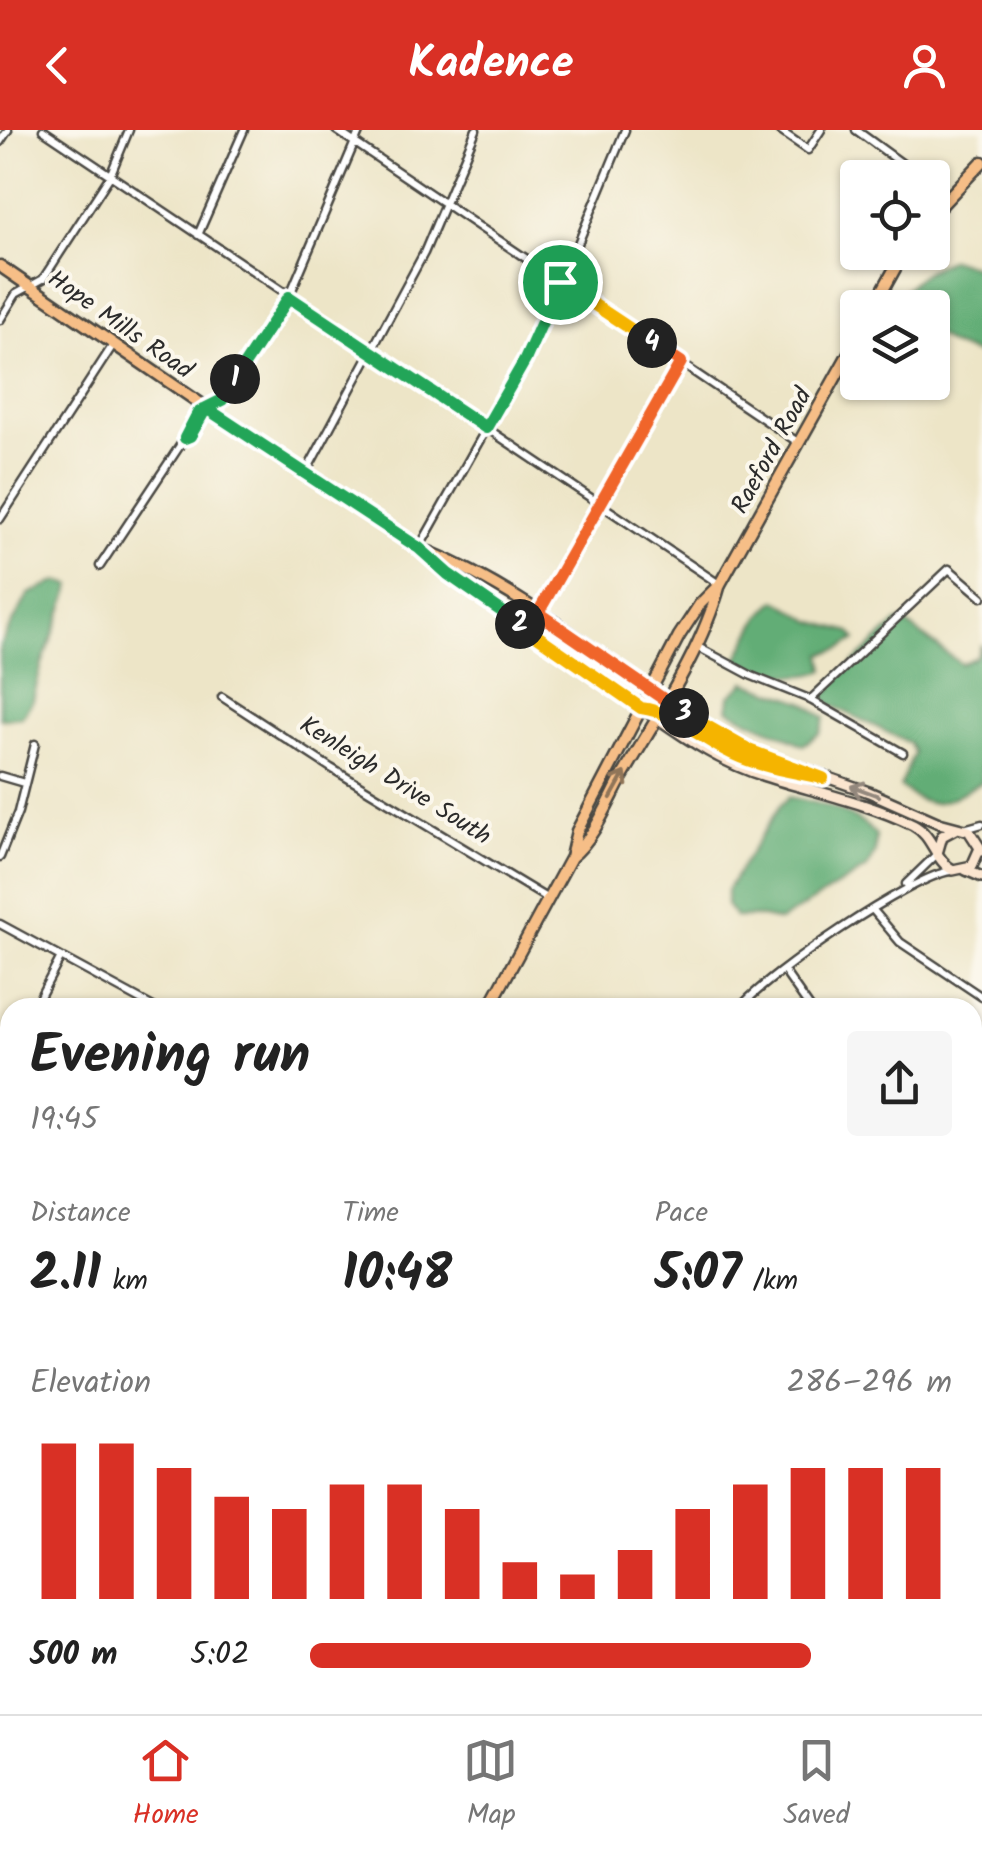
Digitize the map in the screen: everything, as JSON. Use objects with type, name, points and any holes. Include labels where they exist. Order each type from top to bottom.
[{"type":"main road","points":[[950,193],[982,162]]},
{"type":"main road","name":"Hope Mills Road","points":[[0,266],[419,548],[448,574],[641,708],[660,709]]},
{"type":"main road","name":"Raeford Road","points":[[570,857],[577,831],[650,690],[692,616],[720,584],[840,370]]},
{"type":"main road","name":"Hope Mills Road","points":[[419,548],[456,563],[538,613],[650,690],[660,709]]},
{"type":"main road","name":"Raeford Road","points":[[494,998],[570,857],[592,830],[696,646],[720,584]]},
{"type":"main road","points":[[660,709],[734,754],[776,769],[869,792],[974,836],[981,846],[976,862],[966,870]]},
{"type":"main road","points":[[660,709],[710,752],[744,768],[856,802],[914,826],[938,851],[942,862],[953,870],[982,876]]},
{"type":"main road","points":[[938,851],[942,836],[958,829]]},
{"type":"street","points":[[0,142],[8,130]]},
{"type":"street","points":[[43,130],[720,584]]},
{"type":"street","points":[[0,320],[16,294],[42,279],[110,176],[129,130]]},
{"type":"street","points":[[198,235],[244,130]]},
{"type":"street","points":[[336,130],[800,443]]},
{"type":"street","points":[[100,566],[198,413],[222,400],[289,297],[360,130]]},
{"type":"street","points":[[306,473],[424,253],[476,130]]},
{"type":"street","points":[[419,548],[525,360],[625,130]]},
{"type":"street","points":[[780,130],[808,150],[821,130]]},
{"type":"street","points":[[856,130],[897,160]]},
{"type":"street","points":[[0,519],[113,345]]},
{"type":"street","points":[[538,613],[681,362]]},
{"type":"street","points":[[810,700],[949,568],[982,597]]},
{"type":"street","points":[[696,646],[752,676],[810,700],[904,753]]},
{"type":"street","name":"Kenleigh Drive South","points":[[222,697],[548,898]]},
{"type":"street","points":[[0,858],[12,831],[35,744]]},
{"type":"street","points":[[0,776],[24,783]]},
{"type":"street","points":[[958,829],[982,824]]},
{"type":"street","points":[[898,892],[938,851]]},
{"type":"street","points":[[748,998],[898,892],[930,875],[953,870]]},
{"type":"street","points":[[873,910],[900,942],[982,997]]},
{"type":"street","points":[[0,924],[137,998]]},
{"type":"street","points":[[39,998],[61,957]]},
{"type":"street","points":[[784,971],[803,998]]},
{"type":"green space","points":[[950,259],[982,269],[982,356],[950,344],[950,290],[905,290],[929,270],[950,270]]},
{"type":"green space","points":[[58,581],[72,585],[42,664],[33,700],[22,717],[0,719],[0,645],[29,594]]},
{"type":"green space","points":[[777,600],[812,621],[851,632],[856,639],[822,654],[825,670],[815,674],[781,674],[736,661],[758,620]]},
{"type":"green space","points":[[903,621],[961,664],[976,657],[982,644],[982,782],[941,802],[922,801],[900,786],[914,753],[909,743],[829,704],[824,697],[833,682],[896,623]]},
{"type":"green space","points":[[745,682],[804,702],[825,718],[820,733],[803,745],[728,709],[730,696]]},
{"type":"green space","points":[[789,797],[858,820],[876,835],[875,853],[867,868],[780,921],[735,917],[727,905],[727,890]]},
{"type":"route","points":[[560,282],[525,360],[486,428],[289,297],[222,400],[206,408],[203,418],[185,438],[198,413],[206,408],[419,548],[448,574],[641,708],[660,710],[705,739],[754,762],[823,778],[731,742],[538,613],[681,362],[560,282]]}]
